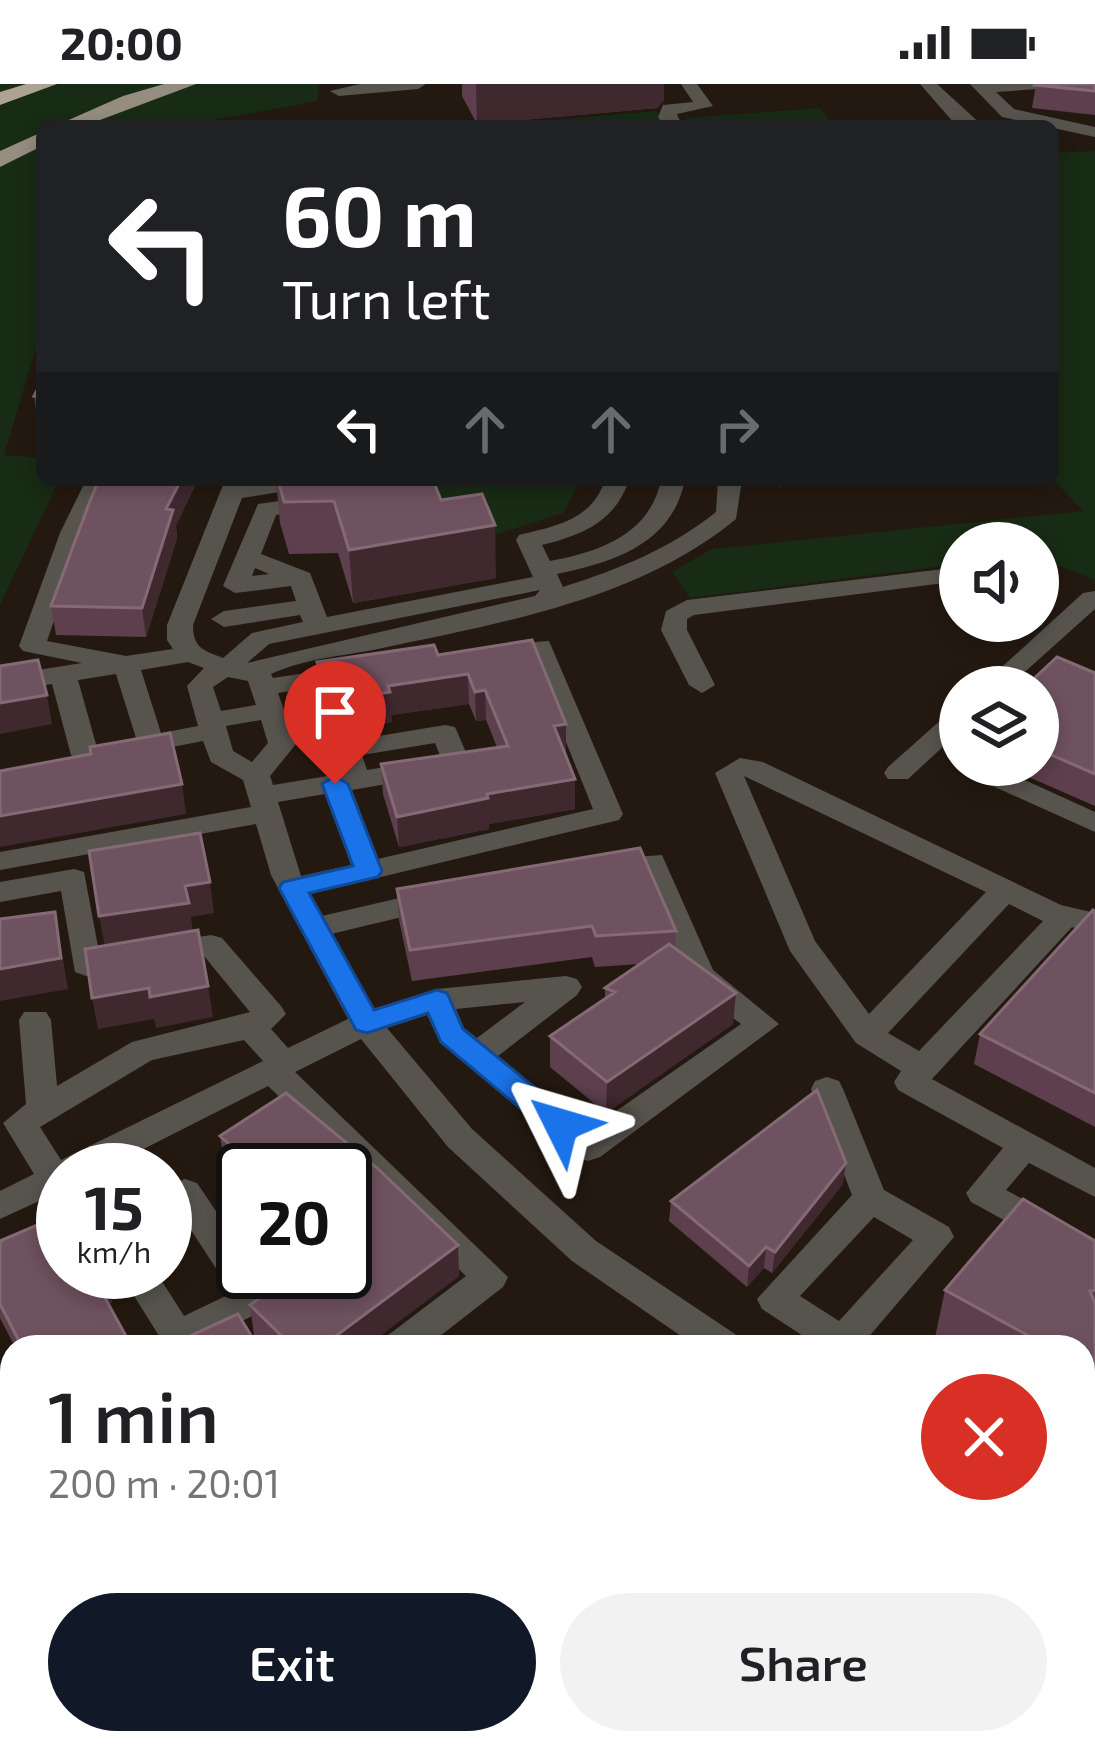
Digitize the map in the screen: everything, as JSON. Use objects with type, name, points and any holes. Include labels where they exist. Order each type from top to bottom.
[{"type":"highway","points":[[0,99],[47,84]]},
{"type":"main road","points":[[81,120],[186,84]]},
{"type":"main road","points":[[0,160],[36,141]]},
{"type":"street","points":[[339,91],[418,84]]},
{"type":"street","points":[[669,120],[669,109],[704,106],[689,84]]},
{"type":"street","points":[[928,84],[962,120]]},
{"type":"street","points":[[980,86],[1095,89]]},
{"type":"street","points":[[980,86],[1002,110],[1022,120]]},
{"type":"street","points":[[1059,127],[1095,133]]},
{"type":"street","points":[[1059,138],[1095,133]]},
{"type":"street","points":[[95,486],[72,532],[32,646],[125,664]]},
{"type":"street","points":[[234,486],[180,626],[180,640],[190,654],[254,684]]},
{"type":"street","points":[[547,584],[528,540],[561,532],[597,514],[616,486]]},
{"type":"street","points":[[63,674],[75,757],[212,726],[276,662],[547,584],[634,539],[666,508],[672,486]]},
{"type":"street","points":[[224,619],[314,616],[615,579],[697,542],[732,508],[736,496],[732,486]]},
{"type":"street","points":[[314,616],[301,578],[235,586],[266,509],[339,490]]},
{"type":"street","points":[[702,685],[674,630],[675,616],[687,608],[939,577]]},
{"type":"street","points":[[1017,666],[1092,598]]},
{"type":"street","points":[[262,795],[282,744],[254,684],[261,638],[314,616]]},
{"type":"street","points":[[293,888],[608,814],[541,646],[471,656]]},
{"type":"street","points":[[0,685],[190,654]]},
{"type":"street","points":[[1026,658],[1046,666]]},
{"type":"street","points":[[125,664],[151,743]]},
{"type":"street","points":[[379,670],[254,684],[209,675],[200,686],[221,756],[262,795],[293,888],[367,1023],[460,1138],[584,1251],[707,1335]]},
{"type":"street","points":[[898,773],[939,736]]},
{"type":"street","points":[[928,746],[939,751]]},
{"type":"street","points":[[922,1068],[867,1035],[801,944],[729,773],[740,766],[753,768],[1079,922],[910,1082],[1095,1184]]},
{"type":"street","points":[[0,861],[262,795],[345,782],[368,871]]},
{"type":"street","points":[[1015,786],[1095,823]]},
{"type":"street","points":[[437,1000],[451,1034],[588,1148],[763,1024],[700,976],[652,862],[584,873]]},
{"type":"street","points":[[0,892],[74,879],[86,964],[211,945],[270,1014],[251,1027],[143,1050],[20,1123],[39,1143]]},
{"type":"street","points":[[867,1035],[1005,890]]},
{"type":"street","points":[[314,928],[382,908],[472,893]]},
{"type":"street","points":[[40,931],[81,925]]},
{"type":"street","points":[[127,1143],[367,1023],[437,1000],[566,987],[477,1055]]},
{"type":"street","points":[[35,1020],[43,1109]]},
{"type":"street","points":[[251,1027],[278,1067],[490,1277],[415,1335]]},
{"type":"street","points":[[827,1090],[870,1198],[937,1238],[849,1335]]},
{"type":"street","points":[[1024,1145],[983,1193],[1095,1256]]},
{"type":"street","points":[[0,1206],[36,1188]]},
{"type":"street","points":[[826,1335],[776,1299],[870,1198]]},
{"type":"street","points":[[179,1335],[255,1298],[192,1203]]},
{"type":"street","points":[[154,1299],[176,1335]]},
{"type":"green space","points":[[0,84],[319,84],[317,101],[214,120],[36,120],[36,348],[4,455],[36,458],[36,486],[56,486],[0,605]]},
{"type":"green space","points":[[820,108],[830,120],[687,120]]},
{"type":"green space","points":[[656,111],[662,120],[552,120]]},
{"type":"green space","points":[[1095,151],[1095,580],[1059,566],[1059,522],[976,522],[1083,511],[1059,485],[1059,153]]},
{"type":"green space","points":[[379,486],[578,486],[563,513],[481,539]]},
{"type":"green space","points":[[939,526],[939,567],[690,598],[672,572],[712,549]]},
{"type":"building","points":[[1095,84],[1095,91],[1035,85]]},
{"type":"building","points":[[96,486],[178,486],[166,509],[173,510],[142,608],[51,606]]},
{"type":"building","points":[[280,486],[435,486],[441,500],[482,494],[495,525],[349,550],[334,501],[284,502]]},
{"type":"building","points":[[532,640],[566,724],[554,726],[575,779],[487,794],[488,798],[397,817],[381,764],[508,746],[485,690],[475,692],[468,674],[328,701],[317,662],[434,645],[438,655]]},
{"type":"building","points":[[1057,657],[1095,673],[1095,774],[1059,758],[1059,666],[1047,666]]},
{"type":"building","points":[[38,660],[47,695],[0,703],[0,666]]},
{"type":"building","points":[[170,733],[182,784],[0,816],[0,771],[91,754],[90,747]]},
{"type":"building","points":[[200,833],[210,882],[185,886],[189,903],[99,916],[89,851]]},
{"type":"building","points":[[640,848],[676,931],[596,936],[592,926],[410,950],[397,889]]},
{"type":"building","points":[[55,912],[61,958],[0,969],[0,919]]},
{"type":"building","points":[[1095,912],[1095,1093],[980,1034]]},
{"type":"building","points":[[198,930],[208,986],[150,997],[149,988],[92,998],[85,949]]},
{"type":"building","points":[[669,944],[736,993],[607,1082],[550,1036],[615,992],[605,988]]},
{"type":"building","points":[[817,1090],[846,1163],[775,1252],[766,1247],[749,1266],[671,1201]]},
{"type":"building","points":[[286,1093],[347,1143],[228,1143],[220,1136]]},
{"type":"building","points":[[372,1164],[458,1245],[337,1335],[281,1335],[250,1305],[259,1299],[372,1299]]},
{"type":"building","points":[[1023,1199],[1095,1241],[1095,1290],[1090,1291],[1095,1335],[1027,1335],[945,1290]]},
{"type":"building","points":[[36,1226],[36,1299],[106,1299],[125,1335],[16,1335],[0,1304],[0,1241]]},
{"type":"building","points":[[238,1314],[251,1335],[192,1335]]},
{"type":"route","points":[[335,784],[368,871],[293,888],[367,1023],[437,1000],[451,1034],[561,1125]]}]
